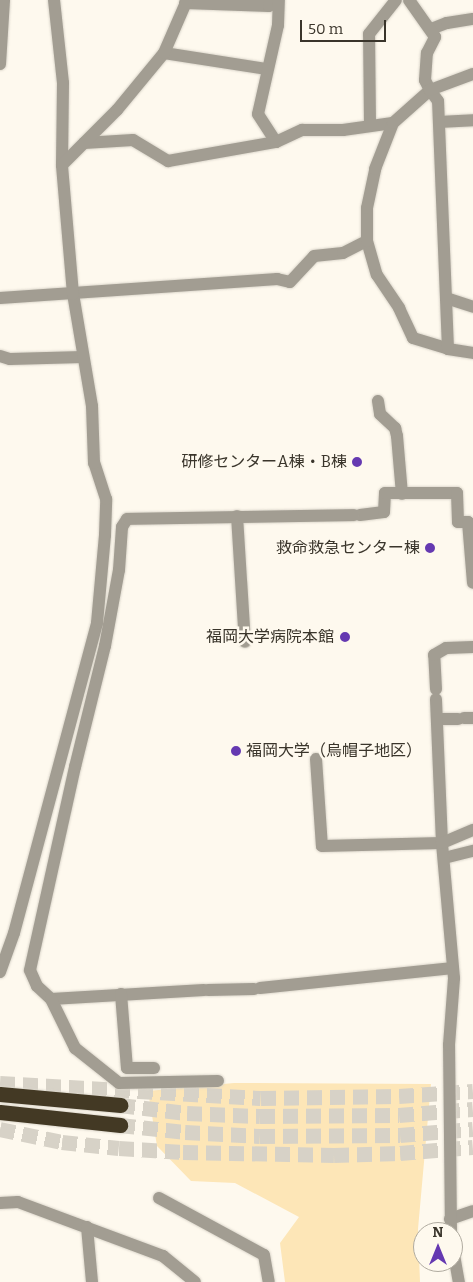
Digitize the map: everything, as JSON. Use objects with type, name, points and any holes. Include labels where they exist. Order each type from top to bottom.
[{"type":"highway","points":[[0,1094],[120,1105]]},
{"type":"highway","points":[[0,1112],[120,1125]]},
{"type":"street","points":[[0,64],[4,0]]},
{"type":"street","points":[[0,972],[14,933],[97,623],[106,535],[106,499],[94,463],[92,406],[74,294],[62,165],[63,83],[54,0]]},
{"type":"street","points":[[62,165],[117,110],[164,53],[186,1],[269,6],[271,0]]},
{"type":"street","points":[[276,142],[258,114],[266,69],[278,25],[278,0]]},
{"type":"street","points":[[370,125],[369,34],[396,0]]},
{"type":"street","points":[[409,0],[435,37],[427,53],[425,80],[438,100],[448,349]]},
{"type":"street","points":[[431,30],[447,23],[473,19]]},
{"type":"street","points":[[164,53],[266,69]]},
{"type":"street","points":[[473,74],[430,90],[393,123],[375,169],[367,208],[367,240],[377,275],[399,308],[412,338],[448,349],[473,353]]},
{"type":"street","points":[[439,122],[473,120]]},
{"type":"street","points":[[84,143],[134,140],[168,161],[276,142],[302,130],[343,130],[393,123]]},
{"type":"street","points":[[0,298],[277,278],[290,282],[314,256],[343,254],[367,240]]},
{"type":"street","points":[[446,298],[473,307]]},
{"type":"street","points":[[0,356],[10,360],[83,357]]},
{"type":"street","points":[[378,401],[380,414],[395,428],[398,436],[402,494]]},
{"type":"street","points":[[218,1081],[119,1083],[75,1048],[51,999],[37,986],[30,970],[75,767],[105,646],[119,570],[122,527],[127,519],[357,515],[384,512],[385,493],[457,493],[458,522],[468,522],[473,583]]},
{"type":"street","points":[[237,516],[245,642]]},
{"type":"street","points":[[450,1222],[449,1045],[453,968],[442,843],[434,655],[446,648],[473,647]]},
{"type":"street","points":[[437,719],[465,718]]},
{"type":"street","points":[[316,759],[322,846],[442,843],[473,830]]},
{"type":"street","points":[[444,858],[473,851]]},
{"type":"street","points":[[51,999],[257,988],[453,968]]},
{"type":"street","points":[[122,994],[127,1068],[154,1068]]},
{"type":"street","points":[[159,1198],[264,1255],[269,1282]]},
{"type":"street","points":[[0,1204],[18,1202],[163,1256],[195,1282]]},
{"type":"street","points":[[450,1219],[473,1211]]},
{"type":"street","points":[[87,1228],[92,1282]]},
{"type":"shaded area","points":[[234,1083],[431,1084],[419,1222],[413,1222],[413,1272],[420,1272],[420,1282],[285,1282],[280,1243],[299,1217],[235,1183],[191,1181],[157,1146],[148,1091]]},
{"type":"tunnel","points":[[0,1083],[261,1098],[399,1096],[473,1091]]},
{"type":"tunnel","points":[[120,1105],[187,1113],[260,1116],[399,1115],[473,1109]]},
{"type":"tunnel","points":[[120,1125],[185,1132],[260,1136],[400,1135],[473,1129]]},
{"type":"tunnel","points":[[0,1129],[62,1142],[183,1152],[334,1155],[400,1153],[473,1147]]},
{"type":"place","name":"研修センターA棟・B棟","points":[[357,462]]},
{"type":"place","name":"救命救急センター棟","points":[[430,548]]},
{"type":"place","name":"福岡大学病院本館","points":[[345,637]]},
{"type":"place","name":"福岡大学（烏帽子地区）","points":[[236,751]]}]
